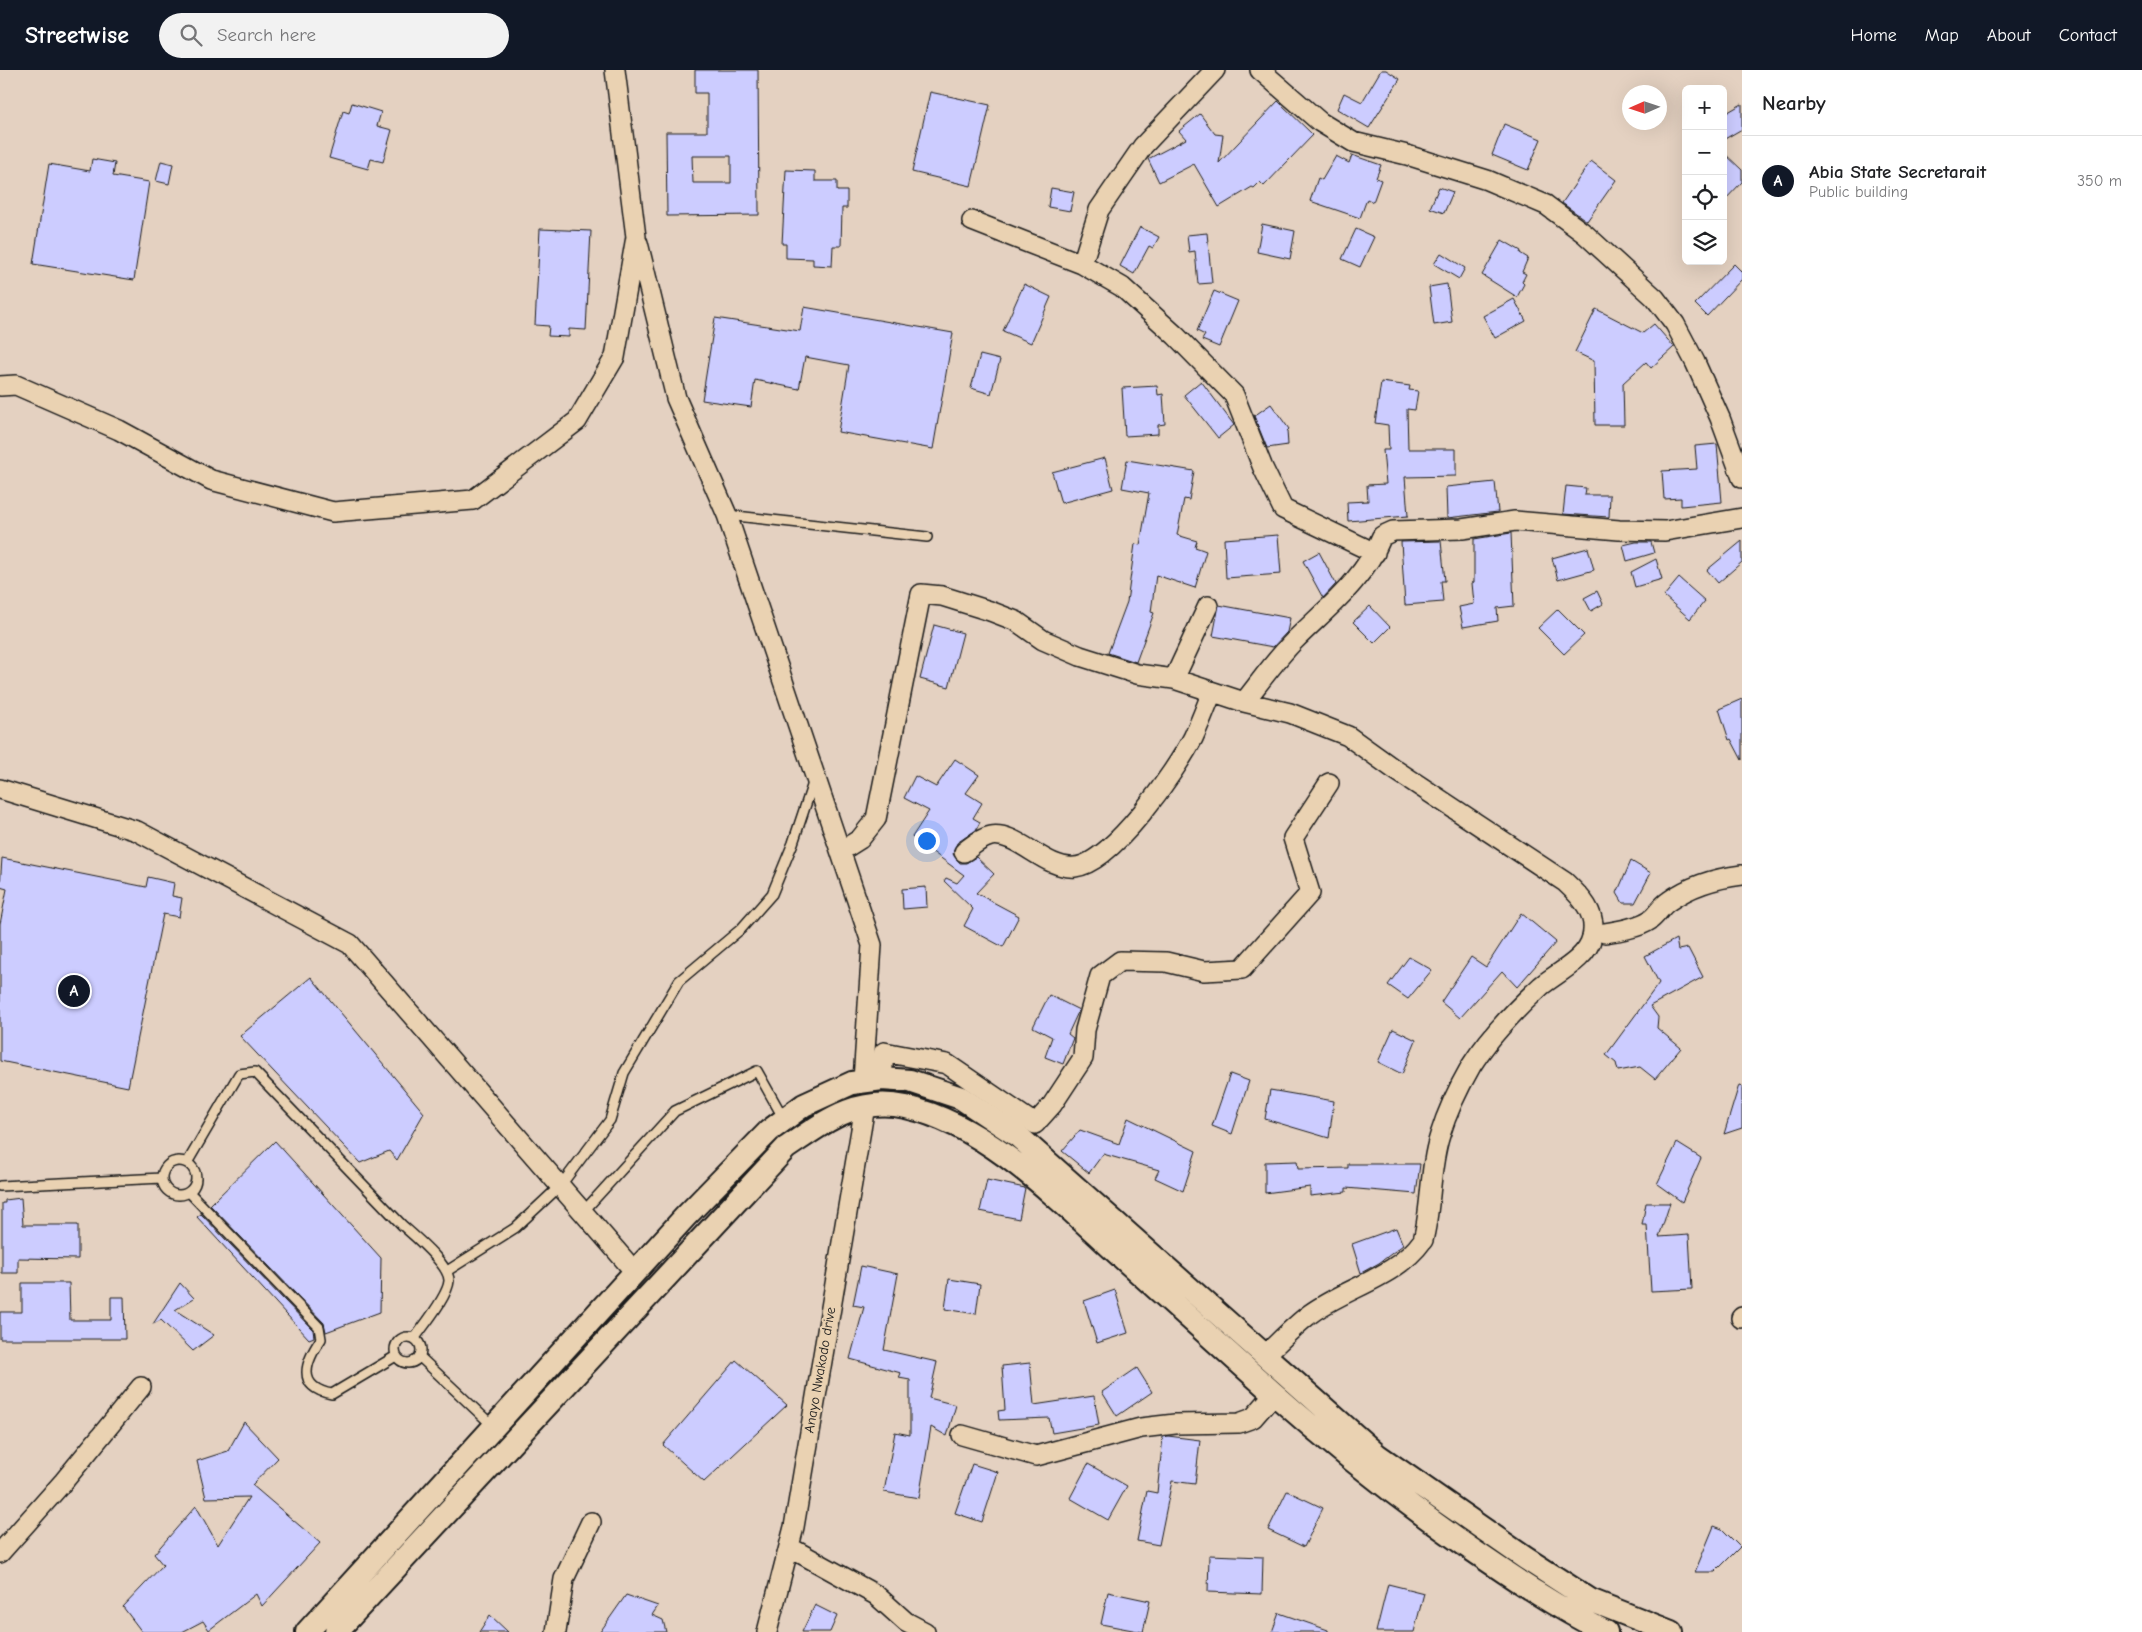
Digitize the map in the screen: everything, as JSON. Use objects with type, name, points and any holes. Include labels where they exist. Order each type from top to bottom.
[{"type":"street","points":[[615,70],[636,237],[676,398],[727,515],[872,945],[873,1080]]},
{"type":"street","points":[[1082,264],[1099,210],[1143,146],[1215,70]]},
{"type":"street","points":[[1260,70],[1320,122],[1353,142],[1407,155],[1487,180],[1546,204],[1585,234],[1655,298],[1675,324],[1709,394],[1742,478]]},
{"type":"street","points":[[972,221],[1082,264],[1122,287],[1176,336],[1234,395],[1263,468],[1283,509],[1375,553]]},
{"type":"street","points":[[0,386],[16,385],[119,430],[211,480],[333,512],[473,500],[577,421],[615,357],[636,237]]},
{"type":"street","points":[[1244,702],[1294,641],[1338,601],[1375,553],[1382,536],[1393,531],[1462,529],[1515,521],[1619,530],[1665,531],[1742,518]]},
{"type":"street","points":[[841,851],[860,839],[876,819],[921,594],[942,596],[990,610],[1016,621],[1043,640],[1080,656],[1137,674],[1174,679],[1244,702],[1290,713],[1348,736],[1394,769],[1565,882],[1587,906],[1590,912],[1593,935],[1589,945],[1581,955],[1542,986],[1499,1029],[1470,1067],[1439,1136],[1427,1224],[1423,1240],[1414,1253],[1384,1274],[1311,1314],[1264,1356]]},
{"type":"street","points":[[1174,679],[1208,606]]},
{"type":"street","points":[[964,852],[983,839],[992,836],[1012,841],[1058,865],[1075,867],[1093,861],[1113,846],[1156,793],[1192,738],[1212,692]]},
{"type":"street","points":[[873,1080],[884,1052],[947,1064],[1035,1124],[1052,1105],[1082,1058],[1085,1030],[1100,976],[1120,961],[1166,962],[1204,972],[1242,969],[1284,925],[1310,893],[1293,838],[1330,783]]},
{"type":"street","points":[[0,789],[137,831],[350,944],[635,1272]]},
{"type":"street","points":[[1604,933],[1619,931],[1649,921],[1668,901],[1692,888],[1742,874]]},
{"type":"street","points":[[307,1632],[635,1272],[769,1131],[804,1105],[852,1083],[873,1080],[910,1081],[961,1098],[1018,1136],[1264,1356],[1377,1454],[1525,1558],[1590,1600],[1671,1632]]},
{"type":"street","points":[[336,1632],[786,1148],[837,1114],[882,1103],[908,1107],[951,1122],[1005,1156],[1061,1202],[1337,1449],[1425,1517],[1526,1587],[1606,1632]]},
{"type":"street","name":"Anayo Nwakodo drive","points":[[767,1632],[789,1547],[865,1106]]},
{"type":"street","points":[[0,1553],[64,1481],[141,1387]]},
{"type":"street","points":[[962,1435],[1036,1456],[1141,1428],[1175,1424],[1239,1423],[1253,1418],[1274,1394]]},
{"type":"street","points":[[556,1632],[564,1579],[591,1522]]},
{"type":"street","points":[[789,1547],[876,1596],[906,1622],[925,1632]]},
{"type":"lane","points":[[727,515],[927,537]]},
{"type":"lane","points":[[446,1271],[515,1228],[561,1185],[610,1120],[624,1074],[678,981],[741,929],[772,894],[793,843],[815,775]]},
{"type":"lane","points":[[187,1163],[239,1074],[255,1072],[402,1225],[428,1249],[446,1271],[449,1280],[445,1293],[415,1338]]},
{"type":"lane","points":[[583,1212],[675,1111],[757,1072],[784,1120]]},
{"type":"lane","points":[[176,1161],[187,1163],[196,1177],[193,1188],[189,1192],[174,1195],[165,1189],[162,1172],[176,1161]]},
{"type":"lane","points":[[0,1186],[162,1178]]},
{"type":"lane","points":[[189,1192],[320,1328],[321,1339],[310,1355],[306,1368],[308,1379],[321,1392],[332,1394],[396,1356]]},
{"type":"lane","points":[[408,1336],[415,1338],[420,1343],[422,1350],[420,1357],[415,1362],[408,1364],[401,1362],[396,1356],[396,1343],[408,1336]]},
{"type":"lane","points":[[420,1357],[494,1427]]},
{"type":"building","points":[[695,70],[758,70],[759,215],[667,216],[666,132],[707,132],[707,93],[695,93]],"holes":[[[692,156],[731,156],[731,183],[693,183]]]},
{"type":"building","points":[[1381,70],[1386,70],[1400,79],[1369,128],[1337,109],[1344,93],[1362,102]]},
{"type":"building","points":[[930,92],[990,105],[971,186],[912,172]]},
{"type":"building","points":[[1278,101],[1313,135],[1264,186],[1260,182],[1254,188],[1252,187],[1219,207],[1194,164],[1159,182],[1148,159],[1186,139],[1179,131],[1200,114],[1215,134],[1223,135],[1219,163]]},
{"type":"building","points":[[352,103],[381,112],[377,126],[392,130],[383,162],[371,159],[368,169],[329,158],[343,111],[349,113]]},
{"type":"building","points":[[1742,104],[1742,129],[1727,138],[1727,130],[1727,113]]},
{"type":"building","points":[[1504,124],[1541,139],[1528,170],[1492,155]]},
{"type":"building","points":[[1352,155],[1381,165],[1376,178],[1381,180],[1373,202],[1367,199],[1360,218],[1310,201],[1318,178],[1322,180],[1336,156],[1349,163]]},
{"type":"building","points":[[1727,156],[1742,170],[1742,182],[1727,198]]},
{"type":"building","points":[[92,159],[115,163],[113,176],[149,182],[134,280],[33,264],[49,164],[90,171]]},
{"type":"building","points":[[161,161],[173,164],[169,184],[156,181]]},
{"type":"building","points":[[1591,161],[1616,180],[1587,221],[1562,203]]},
{"type":"building","points":[[786,170],[815,171],[815,181],[837,181],[837,191],[847,191],[847,208],[842,208],[841,246],[833,246],[832,266],[813,265],[813,259],[786,258],[786,244],[782,244]]},
{"type":"building","points":[[1439,187],[1453,192],[1444,213],[1430,208]]},
{"type":"building","points":[[1051,188],[1074,192],[1070,211],[1048,207]]},
{"type":"building","points":[[1262,224],[1295,231],[1290,259],[1257,252]]},
{"type":"building","points":[[1140,227],[1159,237],[1153,248],[1149,246],[1134,274],[1120,266]]},
{"type":"building","points":[[540,229],[591,231],[586,330],[569,329],[569,337],[548,336],[549,326],[535,325]]},
{"type":"building","points":[[1356,229],[1374,237],[1360,267],[1342,259]]},
{"type":"building","points":[[1207,233],[1212,283],[1198,284],[1195,251],[1189,252],[1187,235]]},
{"type":"building","points":[[1502,240],[1521,251],[1520,253],[1528,258],[1522,272],[1526,274],[1522,282],[1524,284],[1517,297],[1482,275]]},
{"type":"building","points":[[1441,253],[1465,268],[1459,279],[1434,264]]},
{"type":"building","points":[[1734,264],[1742,272],[1742,279],[1707,316],[1695,304]]},
{"type":"building","points":[[1024,284],[1051,297],[1031,343],[1003,331]]},
{"type":"building","points":[[1447,284],[1452,322],[1434,325],[1429,287]]},
{"type":"building","points":[[1214,291],[1238,301],[1219,347],[1202,340],[1205,335],[1197,331]]},
{"type":"building","points":[[1514,299],[1526,321],[1495,338],[1483,316]]},
{"type":"building","points":[[804,307],[953,333],[933,449],[838,432],[849,365],[805,357],[799,389],[755,380],[751,407],[702,400],[715,318],[800,331]]},
{"type":"building","points":[[1596,309],[1643,333],[1654,324],[1674,347],[1651,368],[1646,362],[1623,383],[1624,425],[1595,425],[1594,361],[1575,352]]},
{"type":"building","points":[[980,355],[1000,360],[991,394],[971,388]]},
{"type":"building","points":[[1201,381],[1234,425],[1218,438],[1184,395]]},
{"type":"building","points":[[1381,382],[1410,386],[1409,390],[1418,391],[1415,410],[1407,409],[1408,449],[1456,449],[1456,476],[1405,477],[1408,516],[1348,521],[1347,502],[1368,501],[1367,485],[1386,484],[1383,450],[1389,450],[1388,425],[1375,423]]},
{"type":"building","points":[[1157,386],[1158,395],[1163,394],[1165,424],[1158,425],[1158,434],[1125,436],[1122,388]]},
{"type":"building","points":[[1271,404],[1289,429],[1287,431],[1288,445],[1267,448],[1254,416]]},
{"type":"building","points":[[1717,444],[1722,502],[1681,506],[1681,498],[1664,499],[1662,471],[1697,469],[1695,446]]},
{"type":"building","points":[[1105,458],[1113,489],[1061,503],[1052,472]]},
{"type":"building","points":[[1127,460],[1194,471],[1189,500],[1184,499],[1177,535],[1197,541],[1195,547],[1206,551],[1195,588],[1156,575],[1151,612],[1154,613],[1136,662],[1108,653],[1127,602],[1135,544],[1140,545],[1149,493],[1122,488]]},
{"type":"building","points":[[1495,482],[1498,512],[1447,518],[1446,487]]},
{"type":"building","points":[[1566,486],[1586,488],[1585,495],[1610,495],[1609,517],[1563,514]]},
{"type":"building","points":[[1511,533],[1514,606],[1497,608],[1498,621],[1463,627],[1459,607],[1474,604],[1472,583],[1474,582],[1474,539]]},
{"type":"building","points":[[1278,535],[1281,574],[1226,578],[1224,539]]},
{"type":"building","points":[[1441,541],[1445,581],[1441,581],[1443,602],[1405,605],[1401,542]]},
{"type":"building","points":[[1742,541],[1742,562],[1718,583],[1707,570]]},
{"type":"building","points":[[1636,542],[1651,542],[1654,553],[1627,561],[1623,545]]},
{"type":"building","points":[[1588,548],[1594,570],[1558,580],[1552,558]]},
{"type":"building","points":[[1319,552],[1336,584],[1323,598],[1303,561]]},
{"type":"building","points":[[1656,559],[1662,579],[1635,587],[1631,572]]},
{"type":"building","points":[[1679,578],[1705,601],[1690,619],[1664,596]]},
{"type":"building","points":[[1597,591],[1603,604],[1591,611],[1584,598]]},
{"type":"building","points":[[1219,605],[1290,618],[1287,632],[1273,647],[1213,636]]},
{"type":"building","points":[[1370,606],[1390,627],[1374,643],[1353,622]]},
{"type":"building","points":[[1558,609],[1584,635],[1564,654],[1538,628]]},
{"type":"building","points":[[934,625],[963,633],[949,687],[920,679]]},
{"type":"building","points":[[1742,699],[1742,760],[1731,739],[1729,740],[1719,709]]},
{"type":"building","points":[[955,759],[979,775],[966,793],[982,803],[973,818],[980,822],[976,830],[957,843],[953,854],[960,863],[966,863],[976,857],[994,874],[976,893],[1019,916],[1003,947],[964,926],[973,909],[944,881],[946,878],[957,883],[964,875],[912,837],[929,811],[904,798],[915,776],[936,787]]},
{"type":"building","points":[[2,858],[146,887],[148,877],[174,883],[172,896],[182,898],[179,917],[163,914],[128,1087],[0,1061],[0,924],[7,889],[0,887]]},
{"type":"building","points":[[1631,861],[1651,873],[1635,903],[1623,903],[1617,893]]},
{"type":"building","points":[[926,887],[927,907],[903,909],[902,889]]},
{"type":"building","points":[[1521,913],[1556,942],[1517,987],[1502,971],[1460,1018],[1441,1002],[1471,957],[1486,967]]},
{"type":"building","points":[[1676,939],[1678,950],[1688,948],[1703,977],[1650,1006],[1658,1017],[1657,1028],[1681,1048],[1655,1079],[1640,1067],[1618,1071],[1616,1063],[1606,1055],[1659,983],[1645,956]]},
{"type":"building","points":[[1409,957],[1432,970],[1408,999],[1388,985]]},
{"type":"building","points":[[311,977],[424,1113],[397,1160],[389,1151],[360,1163],[240,1036]]},
{"type":"building","points":[[1049,995],[1079,1010],[1068,1034],[1073,1038],[1063,1064],[1045,1057],[1052,1037],[1033,1027]]},
{"type":"building","points":[[1393,1029],[1416,1040],[1402,1074],[1378,1062]]},
{"type":"building","points":[[1230,1074],[1249,1081],[1232,1134],[1212,1126]]},
{"type":"building","points":[[1739,1085],[1742,1086],[1742,1128],[1724,1134]]},
{"type":"building","points":[[1270,1090],[1334,1101],[1329,1138],[1265,1119]]},
{"type":"building","points":[[1128,1118],[1196,1151],[1183,1191],[1155,1178],[1159,1170],[1103,1154],[1089,1173],[1062,1151],[1080,1130],[1119,1144]]},
{"type":"building","points":[[275,1141],[381,1258],[380,1312],[326,1332],[324,1323],[210,1205]]},
{"type":"building","points":[[1677,1143],[1701,1158],[1682,1202],[1657,1184]]},
{"type":"building","points":[[1297,1161],[1298,1169],[1348,1168],[1348,1164],[1420,1164],[1416,1194],[1346,1188],[1346,1192],[1310,1196],[1310,1187],[1265,1193],[1265,1162]]},
{"type":"building","points":[[987,1180],[1025,1188],[1019,1219],[980,1211]]},
{"type":"building","points":[[21,1198],[23,1225],[78,1225],[78,1259],[18,1258],[18,1273],[2,1273],[2,1203],[5,1203],[5,1200]]},
{"type":"building","points":[[1646,1203],[1670,1203],[1659,1237],[1689,1235],[1692,1289],[1651,1291],[1647,1225],[1642,1225]]},
{"type":"building","points":[[201,1214],[313,1330],[314,1337],[309,1339],[197,1217]]},
{"type":"building","points":[[1396,1228],[1403,1245],[1379,1263],[1361,1273],[1352,1244]]},
{"type":"building","points":[[861,1266],[898,1274],[884,1350],[937,1362],[929,1398],[956,1405],[947,1436],[931,1427],[919,1498],[884,1492],[895,1432],[910,1435],[910,1380],[899,1378],[901,1373],[850,1359],[864,1307],[853,1305]]},
{"type":"building","points":[[949,1279],[980,1284],[976,1314],[945,1309]]},
{"type":"building","points":[[22,1283],[69,1283],[70,1320],[111,1320],[111,1297],[124,1297],[125,1339],[0,1339],[0,1312],[22,1312]]},
{"type":"building","points":[[180,1283],[194,1298],[175,1310],[214,1335],[193,1351],[161,1320],[153,1324]]},
{"type":"building","points":[[1115,1290],[1128,1333],[1097,1343],[1084,1301]]},
{"type":"building","points":[[736,1360],[787,1405],[704,1482],[663,1445]]},
{"type":"building","points":[[1030,1363],[1034,1405],[1094,1396],[1099,1425],[1052,1433],[1049,1418],[999,1420],[998,1411],[1005,1410],[1002,1366]]},
{"type":"building","points":[[1137,1368],[1152,1392],[1117,1416],[1102,1392]]},
{"type":"building","points":[[244,1422],[278,1458],[252,1485],[320,1543],[262,1606],[256,1594],[209,1630],[203,1621],[182,1632],[142,1632],[123,1607],[163,1565],[154,1554],[196,1506],[218,1545],[249,1497],[206,1498],[197,1461],[228,1451]]},
{"type":"building","points":[[1163,1437],[1200,1440],[1195,1484],[1172,1481],[1159,1545],[1137,1541],[1147,1491],[1157,1493]]},
{"type":"building","points":[[972,1464],[998,1472],[982,1522],[955,1513]]},
{"type":"building","points":[[1088,1464],[1127,1486],[1108,1520],[1070,1498]]},
{"type":"building","points":[[1287,1491],[1323,1508],[1304,1547],[1268,1530]]},
{"type":"building","points":[[1714,1526],[1722,1529],[1740,1547],[1715,1572],[1695,1572]]},
{"type":"building","points":[[1209,1555],[1263,1557],[1262,1594],[1208,1592]]},
{"type":"building","points":[[1388,1584],[1424,1593],[1414,1632],[1376,1632]]},
{"type":"building","points":[[1108,1592],[1150,1601],[1143,1632],[1101,1624]]},
{"type":"building","points":[[626,1595],[658,1606],[652,1615],[663,1620],[666,1632],[600,1632]]},
{"type":"building","points":[[815,1605],[837,1616],[830,1632],[802,1632]]},
{"type":"building","points":[[1279,1613],[1328,1630],[1328,1632],[1272,1632]]},
{"type":"building","points":[[490,1615],[508,1632],[479,1632]]},
{"type":"place","name":"Abia State Secretarait","points":[[74,991]]}]
